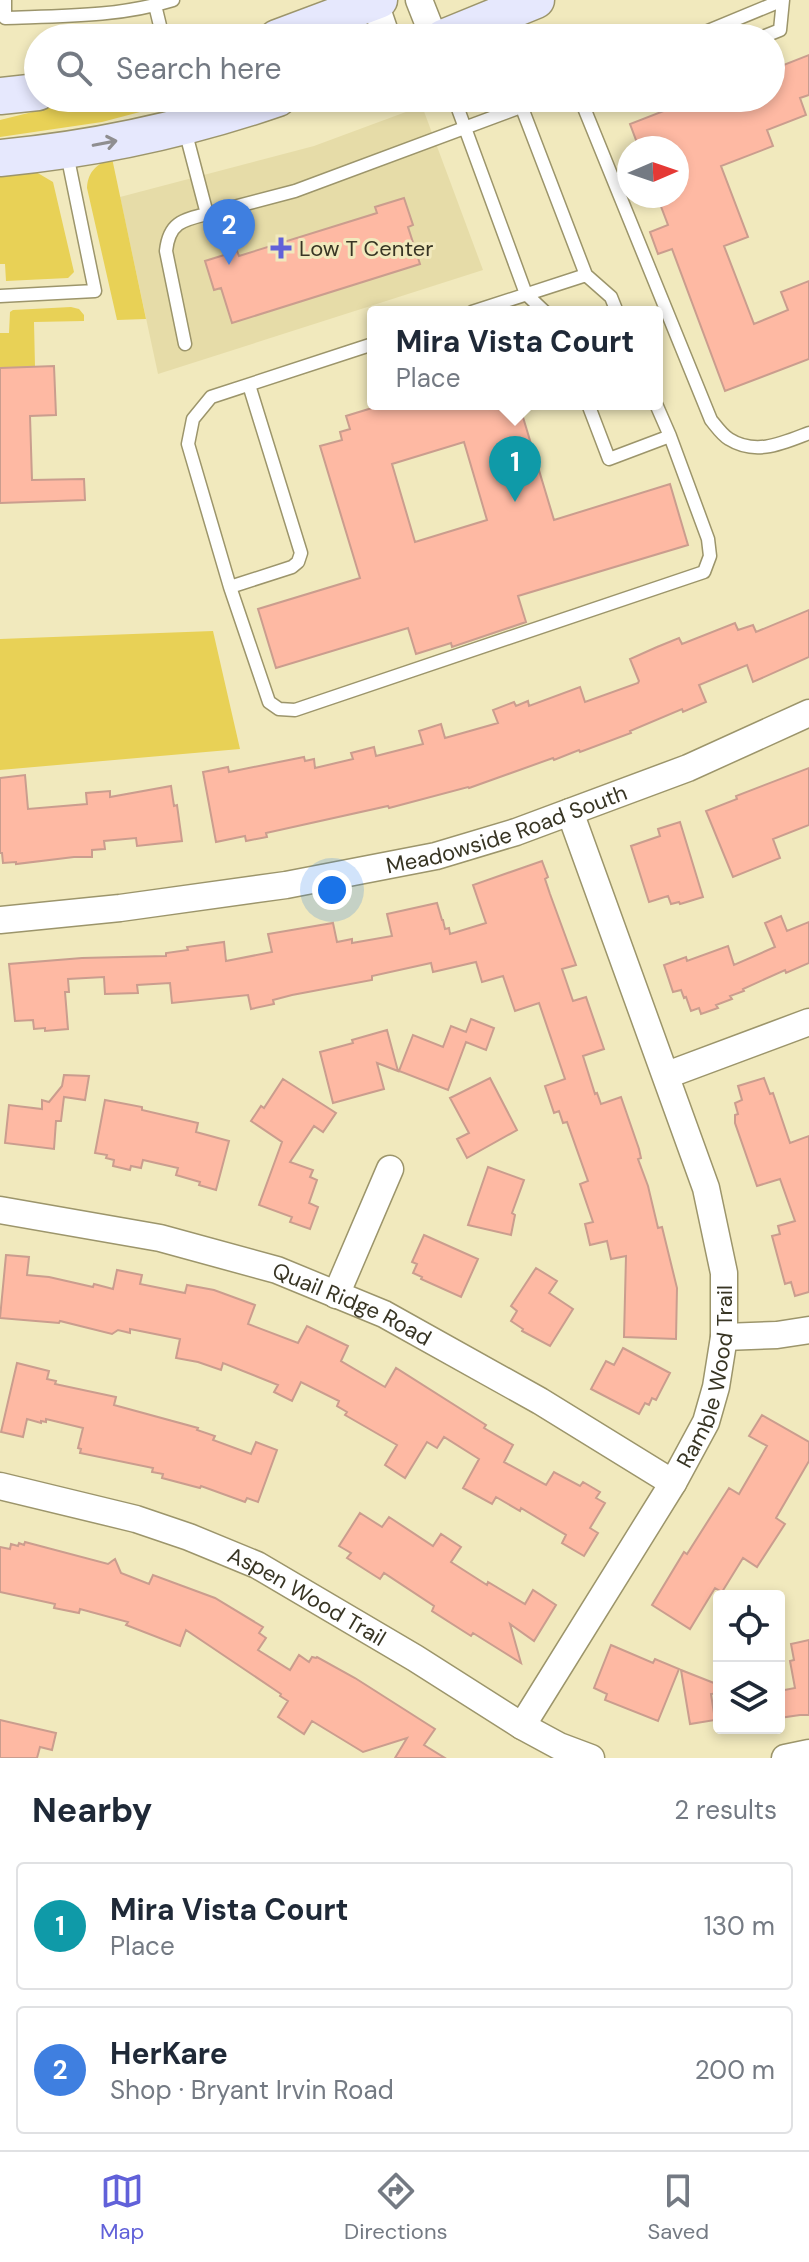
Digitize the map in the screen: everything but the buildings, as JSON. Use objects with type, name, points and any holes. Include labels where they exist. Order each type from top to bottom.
[{"type":"main road","points":[[477,24],[536,0]]},
{"type":"main road","points":[[314,24],[376,1]]},
{"type":"main road","points":[[0,96],[24,93]]},
{"type":"main road","points":[[0,158],[67,151],[184,127],[233,112]]},
{"type":"street","points":[[419,0],[428,24]]},
{"type":"street","points":[[376,1],[383,24]]},
{"type":"street","name":"Meadowside Road South","points":[[0,920],[120,908],[286,885],[436,856],[516,832],[688,768],[809,713]]},
{"type":"street","name":"Ramble Wood Trail","points":[[522,1726],[673,1483],[706,1422],[716,1387],[724,1337],[724,1273],[706,1188],[570,812]]},
{"type":"street","points":[[667,1075],[809,1022]]},
{"type":"street","points":[[336,1295],[390,1169]]},
{"type":"street","name":"Quail Ridge Road","points":[[0,1210],[160,1238],[277,1270],[384,1314],[540,1401],[673,1483]]},
{"type":"street","points":[[724,1337],[809,1330]]},
{"type":"street","name":"Aspen Wood Trail","points":[[0,1486],[136,1519],[257,1565],[415,1658],[522,1726],[559,1746],[591,1758]]},
{"type":"street","points":[[785,1758],[809,1753]]},
{"type":"lane","points":[[5,0],[5,18],[84,16],[173,0]]},
{"type":"lane","points":[[735,24],[783,0]]},
{"type":"lane","points":[[781,24],[783,0]]},
{"type":"lane","points":[[155,5],[160,24]]},
{"type":"lane","points":[[459,112],[526,294],[539,306]]},
{"type":"lane","points":[[185,344],[166,251],[169,235],[179,223],[295,191],[511,112]]},
{"type":"lane","points":[[524,112],[586,275],[611,297],[615,306]]},
{"type":"lane","points":[[586,112],[711,420],[727,438],[746,446],[773,447],[809,433]]},
{"type":"lane","points":[[184,127],[207,214]]},
{"type":"lane","points":[[0,296],[95,291],[67,151]]},
{"type":"lane","points":[[490,306],[586,275]]},
{"type":"lane","points":[[367,346],[211,397],[193,419],[188,444],[230,587],[269,702],[279,709],[295,710],[704,572],[710,556],[708,539],[659,410]]},
{"type":"lane","points":[[230,587],[292,567],[301,553],[249,385]]},
{"type":"lane","points":[[590,410],[609,459],[670,436]]},
{"type":"shaded area","points":[[32,112],[140,112],[102,122],[0,137],[0,120]]},
{"type":"shaded area","points":[[406,112],[424,112],[483,270],[158,374],[120,197],[314,146]]},
{"type":"shaded area","points":[[112,158],[146,319],[117,320],[87,188],[94,169]]},
{"type":"shaded area","points":[[36,172],[53,182],[74,272],[68,278],[6,281],[5,264],[0,264],[0,175]]},
{"type":"shaded area","points":[[79,309],[84,321],[34,322],[35,367],[0,368],[0,333],[9,333],[10,312]]},
{"type":"shaded area","points":[[213,631],[240,749],[0,770],[0,639]]},
{"type":"place","name":"Low T Center","points":[[281,248]]},
{"type":"place","name":"HerKare","points":[[229,265]]},
{"type":"place","name":"Mira Vista Court","points":[[515,502]]}]
